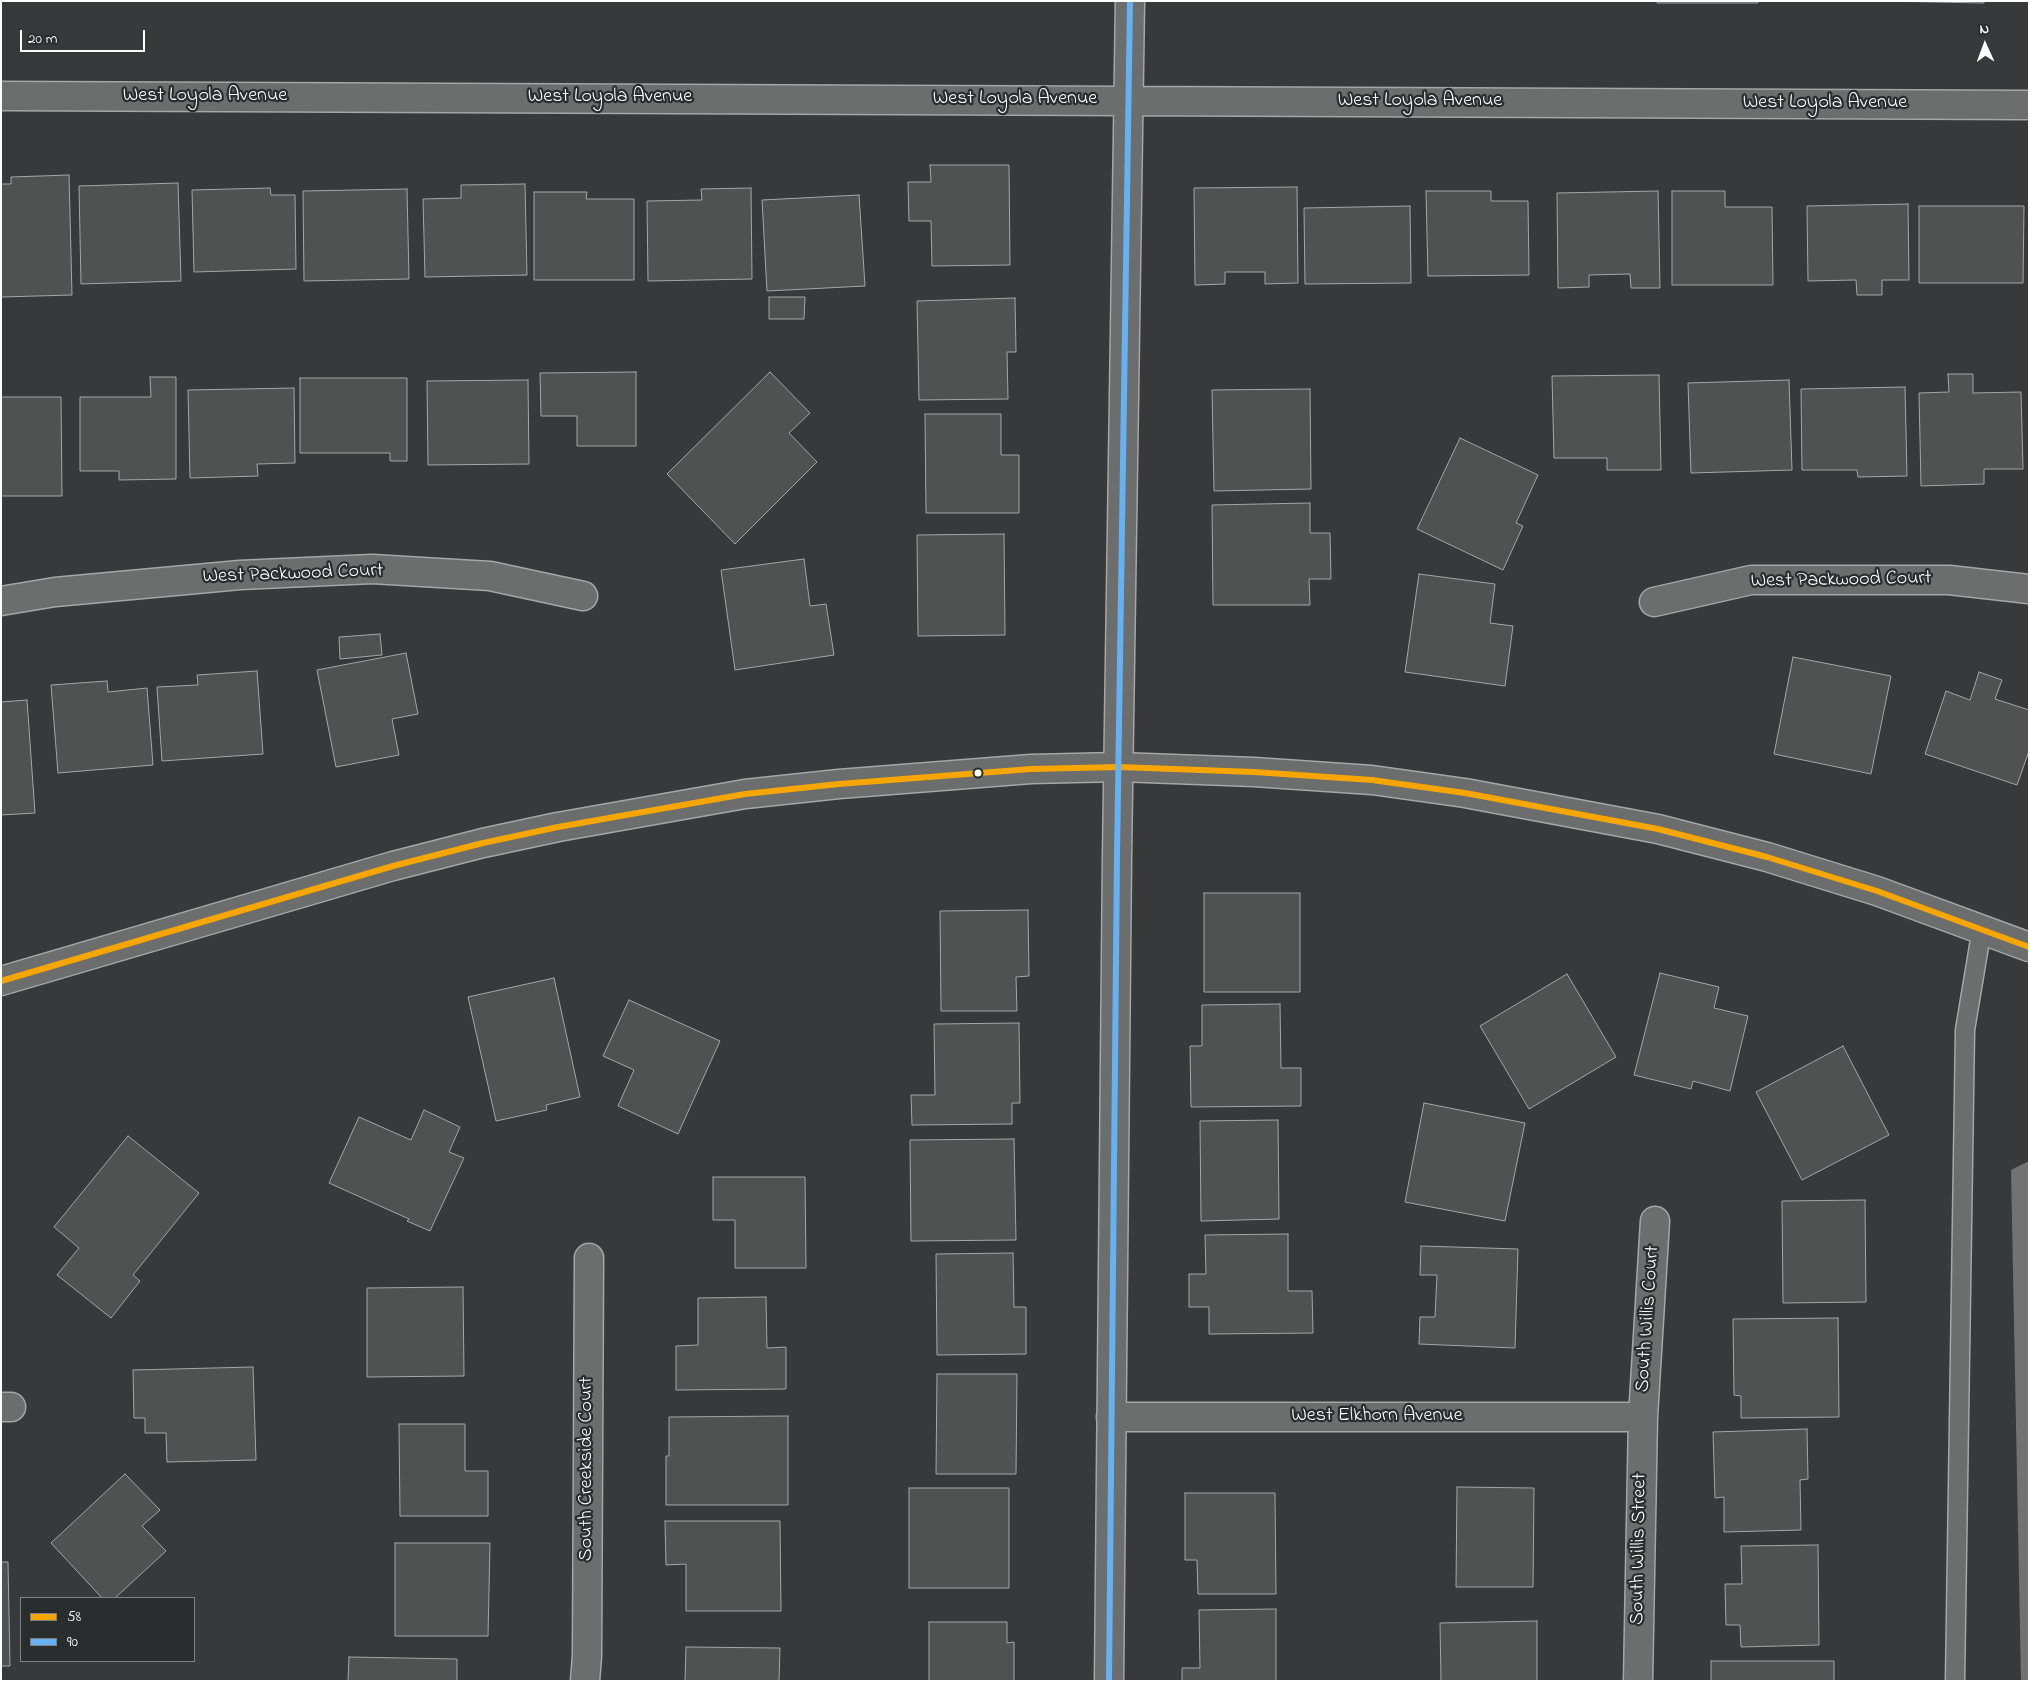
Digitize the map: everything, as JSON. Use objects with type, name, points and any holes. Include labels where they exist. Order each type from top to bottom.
[{"type":"street","points":[[1109,1681],[1110,1417],[1130,1]]},
{"type":"street","name":"West Loyola Avenue","points":[[1,96],[2029,105]]},
{"type":"street","name":"West Packwood Court","points":[[1,601],[55,592],[240,575],[372,569],[490,576],[583,596]]},
{"type":"street","name":"West Packwood Court","points":[[1654,602],[1751,580],[1950,580],[2029,589]]},
{"type":"street","points":[[1,981],[393,866],[482,842],[567,825],[746,794],[839,784],[1031,768],[1119,767],[1254,772],[1372,780],[1558,809],[1658,829],[1767,857],[1877,891],[1982,928],[2029,947]]},
{"type":"street","name":"South Willis Court","points":[[1643,1417],[1656,1221]]},
{"type":"street","name":"South Creekside Court","points":[[584,1681],[587,1646],[589,1258]]},
{"type":"street","name":"West Elkhorn Avenue","points":[[1110,1417],[1643,1417]]},
{"type":"street","name":"South Willis Street","points":[[1638,1681],[1643,1417]]},
{"type":"lane","points":[[1955,1681],[1965,1030],[1982,928]]},
{"type":"shaded area","points":[[2029,1161],[2029,1681],[2021,1681],[2011,1170]]},
{"type":"building","points":[[1657,1],[1758,1],[1758,3],[1657,3]]},
{"type":"building","points":[[1884,1],[1984,1],[1984,3]]},
{"type":"building","points":[[930,165],[1009,165],[1010,265],[932,266],[931,221],[909,221],[908,182],[931,182]]},
{"type":"building","points":[[69,175],[72,295],[1,297],[1,184],[11,184],[11,177]]},
{"type":"building","points":[[178,183],[181,281],[81,284],[79,186]]},
{"type":"building","points":[[525,184],[527,275],[425,277],[423,199],[461,198],[461,185]]},
{"type":"building","points":[[1297,187],[1298,283],[1265,284],[1265,272],[1225,272],[1225,284],[1195,285],[1194,188]]},
{"type":"building","points":[[270,188],[271,195],[295,195],[296,269],[194,272],[192,190]]},
{"type":"building","points":[[751,188],[752,279],[648,281],[647,201],[702,200],[701,189]]},
{"type":"building","points":[[407,189],[409,279],[304,281],[303,191]]},
{"type":"building","points":[[1426,191],[1491,191],[1491,201],[1528,201],[1529,275],[1428,276]]},
{"type":"building","points":[[1658,191],[1660,288],[1631,288],[1630,274],[1589,275],[1589,287],[1558,288],[1557,193]]},
{"type":"building","points":[[1672,191],[1725,191],[1725,207],[1772,207],[1773,285],[1672,285]]},
{"type":"building","points":[[534,192],[587,192],[586,199],[634,199],[634,280],[534,280]]},
{"type":"building","points":[[859,195],[865,286],[767,291],[762,200]]},
{"type":"building","points":[[1908,204],[1909,280],[1882,280],[1882,295],[1857,295],[1856,280],[1808,281],[1807,206]]},
{"type":"building","points":[[1410,206],[1411,283],[1305,284],[1304,208]]},
{"type":"building","points":[[1919,206],[2024,206],[2023,283],[1919,283]]},
{"type":"building","points":[[769,297],[805,297],[804,319],[769,319]]},
{"type":"building","points":[[1015,298],[1016,352],[1007,352],[1008,399],[919,400],[917,301]]},
{"type":"building","points":[[636,372],[636,446],[577,446],[577,416],[541,416],[540,373]]},
{"type":"building","points":[[770,372],[810,413],[789,433],[817,462],[735,544],[667,474]]},
{"type":"building","points":[[1948,374],[1973,374],[1973,393],[2021,392],[2023,469],[1984,469],[1984,484],[1921,486],[1919,393],[1949,392]]},
{"type":"building","points":[[1659,375],[1661,470],[1607,470],[1607,458],[1554,458],[1552,376]]},
{"type":"building","points":[[150,377],[176,377],[176,479],[119,480],[119,471],[80,471],[80,397],[151,397]]},
{"type":"building","points":[[300,378],[407,378],[407,461],[390,461],[390,453],[300,453]]},
{"type":"building","points":[[528,380],[529,464],[428,465],[427,381]]},
{"type":"building","points":[[1789,380],[1792,470],[1691,473],[1688,383]]},
{"type":"building","points":[[1905,387],[1907,476],[1858,477],[1857,470],[1802,470],[1801,389]]},
{"type":"building","points":[[294,388],[295,463],[257,464],[258,476],[190,478],[188,390]]},
{"type":"building","points":[[1310,389],[1311,489],[1214,491],[1212,390]]},
{"type":"building","points":[[1,397],[61,397],[62,496],[1,496]]},
{"type":"building","points":[[925,414],[1001,414],[1001,455],[1019,455],[1019,513],[926,513]]},
{"type":"building","points":[[1460,438],[1538,475],[1516,523],[1523,526],[1503,570],[1417,529]]},
{"type":"building","points":[[1310,503],[1310,533],[1330,533],[1331,579],[1309,579],[1310,605],[1213,605],[1212,505]]},
{"type":"building","points":[[1004,534],[1005,635],[918,636],[917,535]]},
{"type":"building","points":[[804,559],[810,606],[826,604],[834,655],[735,670],[721,570]]},
{"type":"building","points":[[1419,574],[1495,584],[1490,623],[1513,626],[1505,686],[1405,672]]},
{"type":"building","points":[[380,634],[382,655],[340,659],[339,637]]},
{"type":"building","points":[[406,653],[418,714],[392,719],[399,755],[336,767],[317,670]]},
{"type":"building","points":[[1793,657],[1891,676],[1871,774],[1774,754]]},
{"type":"building","points":[[257,671],[263,754],[162,761],[157,687],[198,685],[197,675]]},
{"type":"building","points":[[1979,672],[2002,680],[1995,699],[2029,710],[2029,751],[2017,785],[1925,754],[1946,691],[1970,700]]},
{"type":"building","points":[[107,681],[108,692],[147,688],[153,765],[58,773],[51,685]]},
{"type":"building","points":[[27,700],[35,813],[1,815],[1,702]]},
{"type":"building","points":[[1204,893],[1300,893],[1300,992],[1204,992]]},
{"type":"building","points":[[1028,910],[1029,976],[1016,977],[1017,1011],[941,1011],[940,911]]},
{"type":"building","points":[[1660,973],[1719,987],[1714,1008],[1748,1016],[1730,1091],[1693,1081],[1691,1089],[1634,1075]]},
{"type":"building","points":[[1567,974],[1616,1057],[1529,1109],[1480,1026]]},
{"type":"building","points":[[554,978],[580,1097],[546,1105],[547,1110],[496,1121],[468,997]]},
{"type":"building","points":[[629,1000],[720,1041],[678,1134],[618,1106],[634,1070],[603,1056]]},
{"type":"building","points":[[1280,1004],[1281,1068],[1301,1068],[1301,1106],[1191,1107],[1190,1046],[1202,1046],[1202,1005]]},
{"type":"building","points":[[1019,1023],[1020,1103],[1012,1103],[1012,1124],[912,1125],[911,1095],[935,1095],[934,1024]]},
{"type":"building","points":[[1843,1046],[1889,1135],[1802,1180],[1756,1092]]},
{"type":"building","points":[[1424,1103],[1525,1123],[1505,1221],[1405,1202]]},
{"type":"building","points":[[424,1110],[460,1127],[449,1152],[464,1158],[430,1231],[407,1221],[409,1219],[329,1183],[359,1117],[411,1140]]},
{"type":"building","points":[[1278,1120],[1279,1219],[1201,1221],[1200,1121]]},
{"type":"building","points":[[128,1136],[199,1193],[133,1275],[140,1281],[111,1318],[57,1275],[79,1248],[54,1227]]},
{"type":"building","points":[[1014,1139],[1016,1240],[911,1241],[910,1140]]},
{"type":"building","points":[[713,1177],[805,1177],[806,1268],[735,1268],[735,1220],[713,1220]]},
{"type":"building","points":[[1865,1200],[1866,1302],[1783,1303],[1782,1201]]},
{"type":"building","points":[[1288,1234],[1288,1291],[1312,1291],[1313,1333],[1209,1334],[1209,1307],[1189,1307],[1189,1274],[1206,1274],[1205,1235]]},
{"type":"building","points":[[1421,1246],[1518,1249],[1515,1348],[1419,1344],[1420,1317],[1435,1317],[1437,1275],[1420,1275]]},
{"type":"building","points":[[1013,1253],[1014,1307],[1026,1307],[1026,1354],[937,1355],[936,1254]]},
{"type":"building","points":[[463,1287],[464,1376],[367,1377],[367,1288]]},
{"type":"building","points":[[766,1297],[767,1348],[786,1347],[786,1389],[676,1390],[676,1346],[698,1345],[698,1298]]},
{"type":"building","points":[[1838,1318],[1839,1417],[1741,1418],[1741,1396],[1734,1395],[1733,1319]]},
{"type":"building","points":[[253,1367],[256,1460],[167,1462],[166,1433],[145,1433],[145,1418],[134,1418],[133,1370]]},
{"type":"building","points":[[937,1374],[1017,1374],[1016,1474],[936,1474]]},
{"type":"building","points":[[788,1416],[788,1505],[666,1505],[666,1456],[669,1456],[669,1417]]},
{"type":"building","points":[[399,1424],[465,1424],[465,1471],[488,1471],[488,1516],[400,1516]]},
{"type":"building","points":[[1807,1429],[1808,1479],[1800,1480],[1801,1530],[1724,1532],[1724,1497],[1715,1498],[1713,1432]]},
{"type":"building","points":[[125,1474],[160,1510],[142,1526],[166,1551],[116,1597],[101,1597],[51,1543]]},
{"type":"building","points":[[1457,1487],[1534,1488],[1533,1587],[1456,1587]]},
{"type":"building","points":[[909,1488],[1009,1488],[1009,1588],[909,1588]]},
{"type":"building","points":[[1185,1493],[1275,1493],[1276,1594],[1198,1594],[1197,1560],[1185,1560]]},
{"type":"building","points":[[665,1521],[780,1521],[781,1611],[686,1611],[686,1564],[666,1565]]},
{"type":"building","points":[[395,1543],[490,1543],[488,1636],[395,1636]]},
{"type":"building","points":[[1818,1545],[1819,1645],[1741,1647],[1740,1625],[1726,1625],[1725,1584],[1742,1584],[1741,1546]]},
{"type":"building","points":[[1,1562],[8,1562],[10,1666],[1,1666]]},
{"type":"building","points":[[1276,1609],[1276,1681],[1182,1681],[1182,1668],[1200,1668],[1199,1610]]},
{"type":"building","points":[[1537,1621],[1537,1681],[1441,1681],[1440,1623]]},
{"type":"building","points":[[929,1622],[1007,1622],[1007,1643],[1014,1642],[1014,1681],[929,1681]]},
{"type":"building","points":[[686,1647],[780,1648],[779,1681],[685,1681]]},
{"type":"building","points":[[349,1657],[457,1659],[457,1681],[348,1681]]},
{"type":"building","points":[[1711,1661],[1834,1661],[1834,1681],[1711,1681]]},
{"type":"transit line","name":"90","points":[[1109,1681],[1117,856],[1130,1]]},
{"type":"transit line","name":"58","points":[[1,981],[393,866],[483,843],[558,827],[745,794],[839,784],[1031,769],[1119,767],[1254,772],[1372,780],[1465,793],[1658,829],[1767,857],[1877,891],[2029,947]]}]
